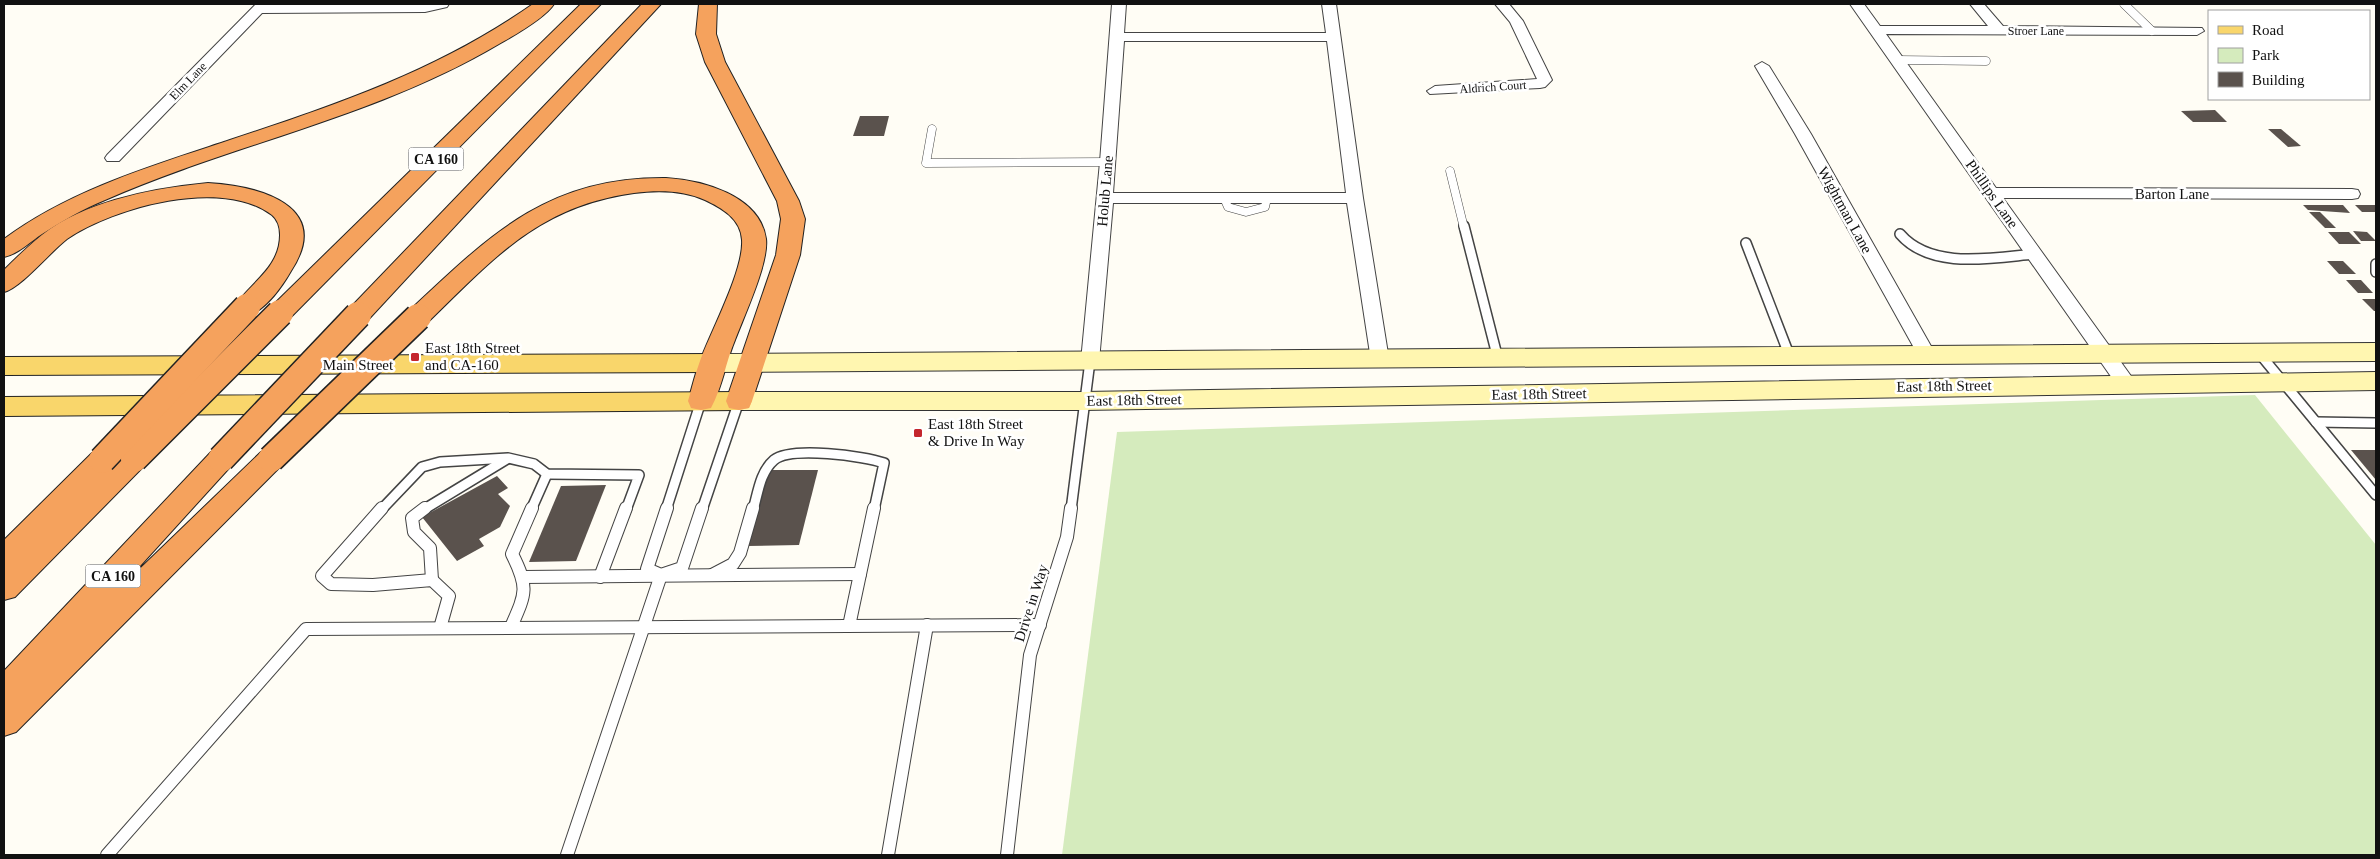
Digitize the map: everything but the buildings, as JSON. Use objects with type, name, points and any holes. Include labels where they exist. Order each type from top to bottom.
[{"type":"highway","points":[[4,250],[47,219],[109,189],[315,117],[419,77],[498,36],[545,4]]},
{"type":"highway","name":"CA 160","points":[[4,588],[592,4]]},
{"type":"highway","name":"CA 160","points":[[4,694],[221,460],[652,4]]},
{"type":"highway","points":[[708,4],[706,34],[715,62],[788,200],[793,219],[788,255],[738,401]]},
{"type":"highway","points":[[4,722],[271,458],[418,317],[491,251],[537,216],[564,203],[596,192],[651,184],[681,186],[705,191],[726,201],[741,212],[750,226],[754,241],[751,260],[701,401]]},
{"type":"highway","points":[[4,284],[32,255],[52,239],[78,224],[110,210],[178,193],[231,192],[255,197],[272,204],[286,214],[292,228],[293,242],[287,259],[273,279],[102,460],[4,559]]},
{"type":"main road","name":"East 18th Street","points":[[713,363],[2376,352]]},
{"type":"main road","name":"Main Street","points":[[4,366],[713,363]]},
{"type":"main road","name":"East 18th Street","points":[[701,401],[1083,401],[2126,383],[2376,381]]},
{"type":"main road","points":[[4,407],[701,401]]},
{"type":"street","points":[[261,6],[425,8],[442,4]]},
{"type":"street","points":[[1329,4],[1355,198],[1380,360]]},
{"type":"street","name":"Aldrich Court","points":[[1435,91],[1540,84],[1545,80],[1516,22],[1502,4]]},
{"type":"street","name":"Phillips Lane","points":[[1857,4],[2126,383]]},
{"type":"street","points":[[1977,4],[2000,31]]},
{"type":"street","name":"Elm Lane","points":[[113,158],[261,6]]},
{"type":"street","name":"Holub Lane","points":[[1090,362],[1108,162],[1118,12]]},
{"type":"street","name":"Stroer Lane","points":[[1876,30],[2198,31]]},
{"type":"street","points":[[1116,37],[1334,37]]},
{"type":"street","name":"Wightman Lane","points":[[1762,66],[1803,134],[1927,355]]},
{"type":"street","name":"Barton Lane","points":[[1992,194],[2352,194]]},
{"type":"street","points":[[1104,198],[1355,198]]},
{"type":"lane","points":[[2124,4],[2152,31]]},
{"type":"lane","points":[[1897,60],[1986,61]]},
{"type":"lane","points":[[932,129],[926,163],[1108,162]]},
{"type":"lane","points":[[1450,171],[1498,359]]},
{"type":"lane","points":[[1900,234],[1903,240],[1914,249],[1933,255],[1961,258],[2034,254]]},
{"type":"lane","points":[[1746,243],[1790,357]]},
{"type":"lane","points":[[2376,264],[2376,272]]},
{"type":"lane","points":[[2259,353],[2376,495]]},
{"type":"lane","name":"Drive in Way","points":[[1007,855],[1030,655],[1067,537],[1083,401],[1090,362]]},
{"type":"lane","points":[[701,401],[647,569],[661,576],[682,568],[738,401]]},
{"type":"lane","points":[[2316,422],[2376,423]]},
{"type":"lane","points":[[712,575],[733,564],[740,554],[764,472],[775,459],[810,454],[874,458],[884,463],[849,626]]},
{"type":"lane","points":[[432,580],[373,585],[331,584],[322,576],[399,489],[422,467],[440,462],[508,458],[534,464],[547,474],[639,475],[600,576]]},
{"type":"lane","points":[[440,628],[449,596],[432,580],[430,548],[414,532],[412,518],[508,458]]},
{"type":"lane","points":[[511,627],[526,592],[523,577],[512,554],[547,474]]},
{"type":"lane","points":[[523,577],[860,574]]},
{"type":"lane","points":[[567,855],[661,576]]},
{"type":"lane","points":[[888,855],[927,625]]},
{"type":"lane","points":[[107,855],[306,629],[1040,625]]},
{"type":"green space","points":[[2255,395],[2376,545],[2376,855],[1062,855],[1117,432]]},
{"type":"place","name":"East 18th Street and CA-160","points":[[415,357]]},
{"type":"place","name":"East 18th Street & Drive In Way","points":[[918,433]]}]
